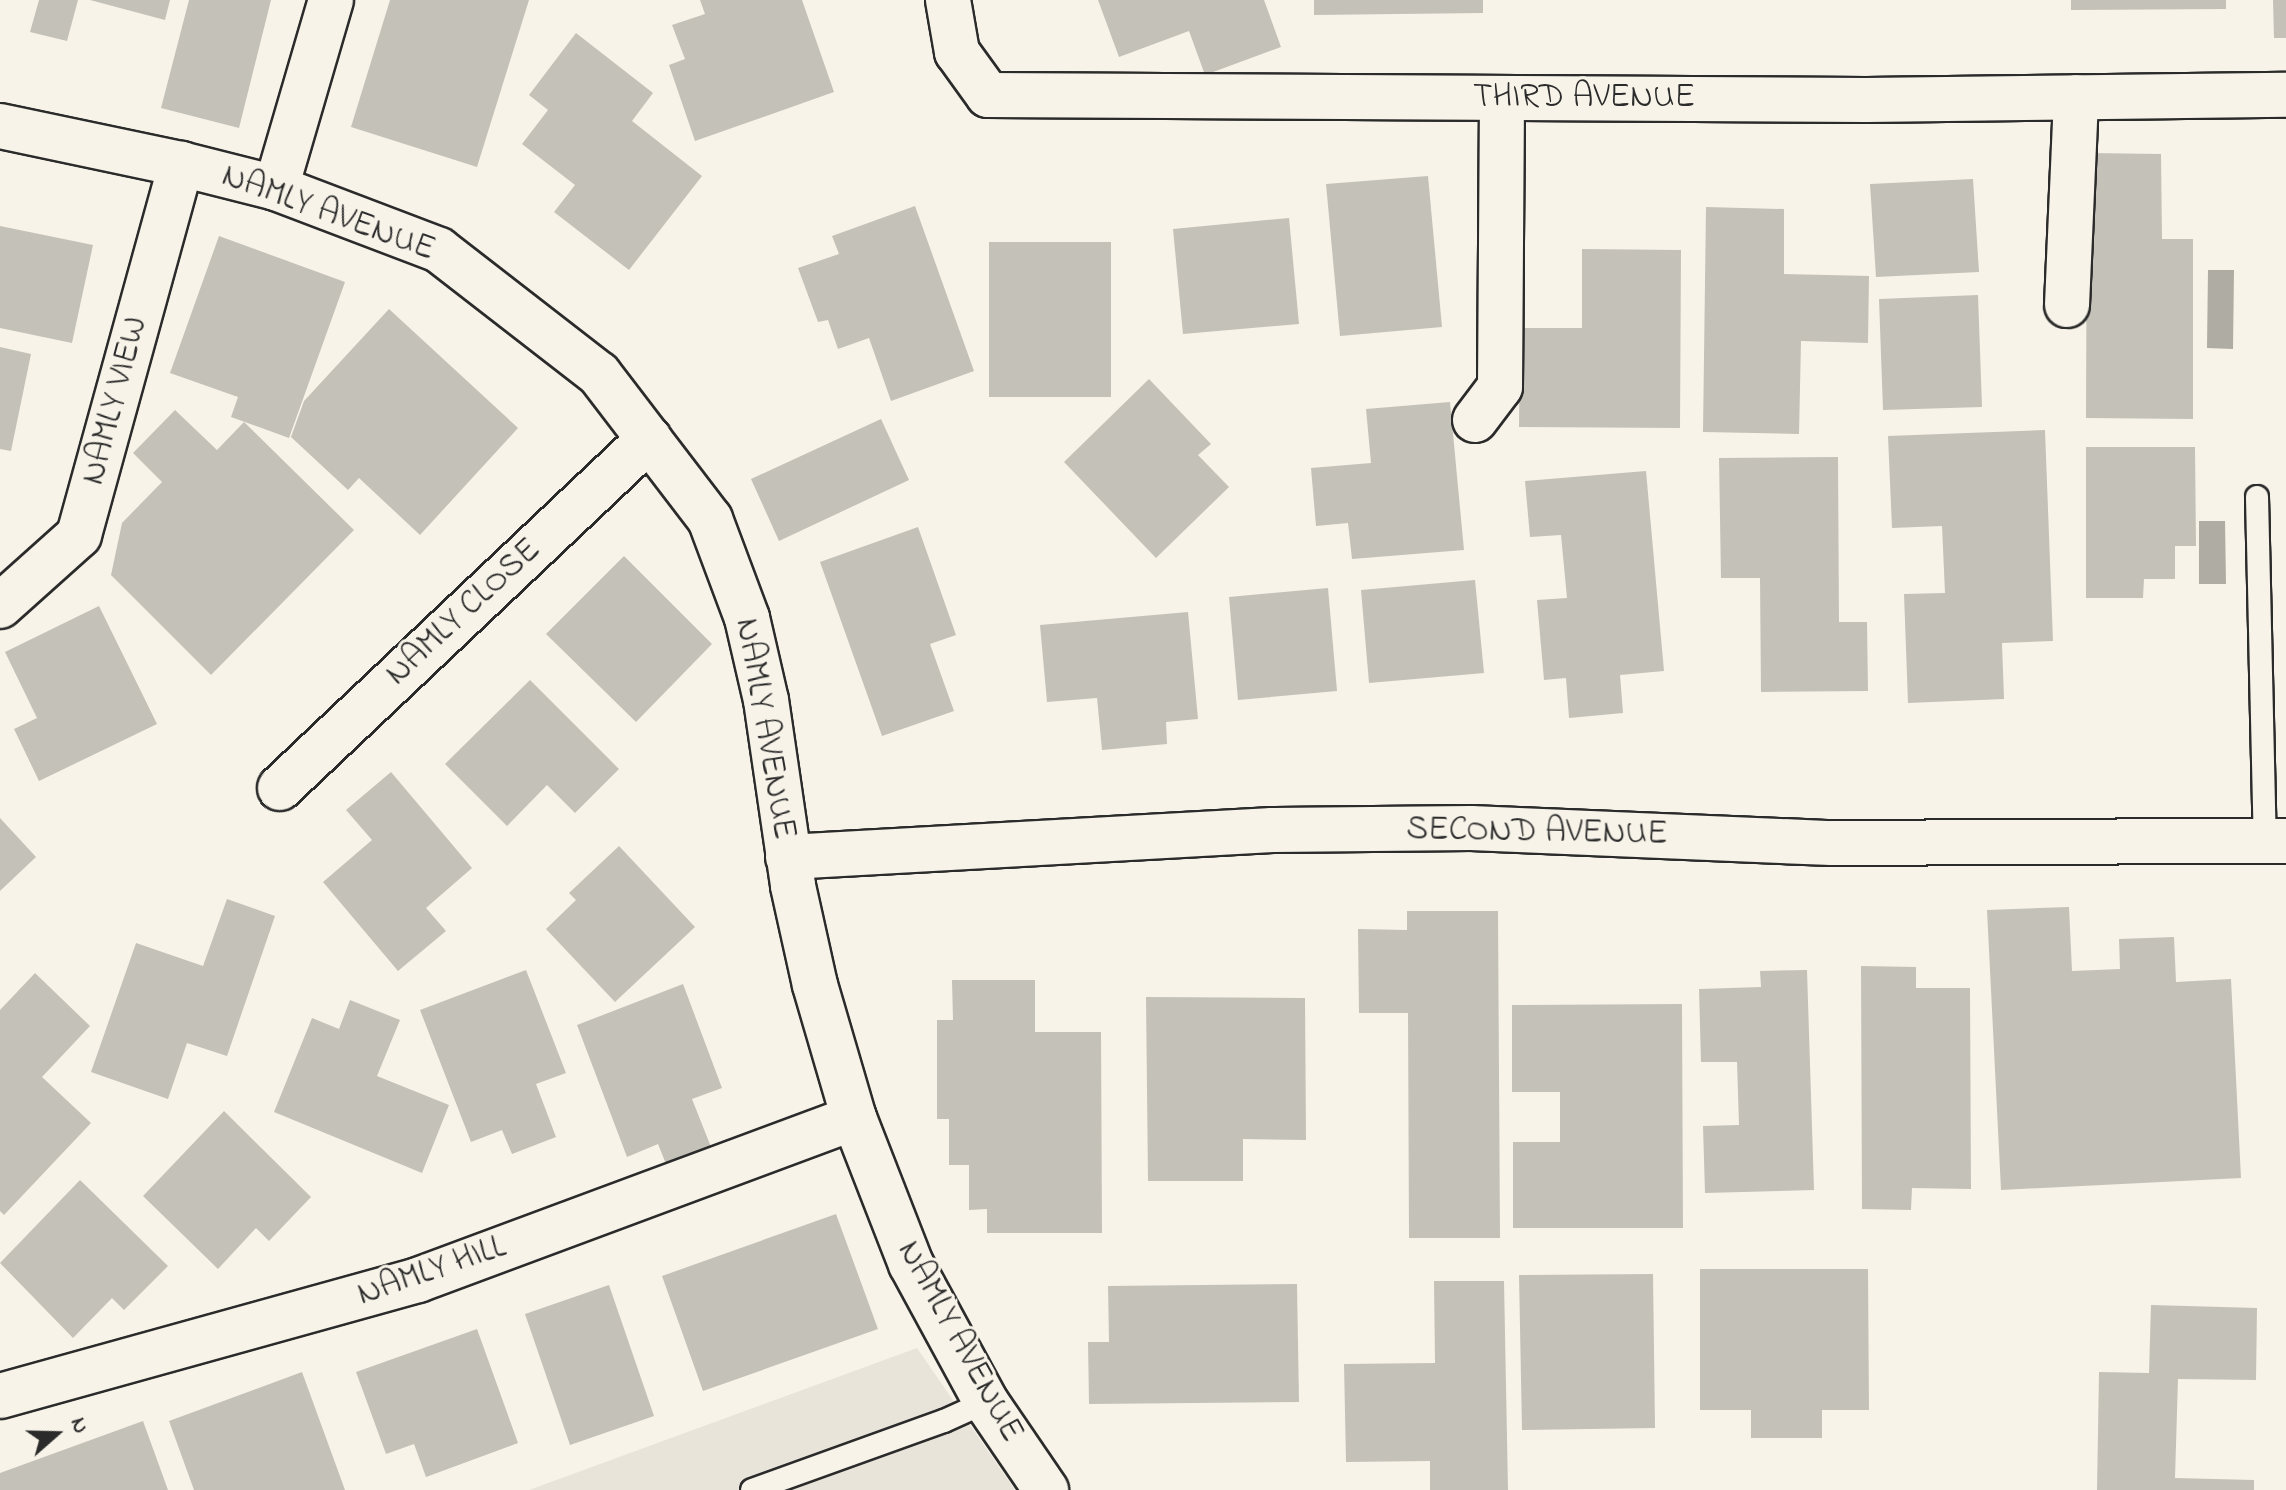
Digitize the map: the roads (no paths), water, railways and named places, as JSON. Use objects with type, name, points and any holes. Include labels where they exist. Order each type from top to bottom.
[{"type":"street","points":[[276,188],[331,0]]},
{"type":"street","name":"THIRD AVENUE","points":[[948,0],[957,52],[988,95],[1502,98],[2286,95]]},
{"type":"street","points":[[2067,305],[2076,97]]},
{"type":"street","points":[[1475,420],[1500,387],[1502,98]]},
{"type":"street","name":"NAMLY AVENUE","points":[[0,126],[181,164],[276,188],[439,250],[599,374],[649,439],[710,519],[747,618],[766,700],[788,857],[815,985],[854,1118],[911,1264],[986,1402],[1046,1490]]},
{"type":"street","name":"NAMLY VIEW","points":[[0,606],[79,535],[181,164]]},
{"type":"street","name":"NAMLY CLOSE","points":[[280,788],[649,439]]},
{"type":"street","name":"SECOND AVENUE","points":[[788,857],[1272,830],[1471,828],[1832,843],[2276,841]]},
{"type":"street","name":"NAMLY HILL","points":[[0,1396],[418,1280],[854,1118]]},
{"type":"lane","points":[[2257,497],[2276,841]]},
{"type":"lane","points":[[752,1490],[944,1421],[986,1402]]}]
